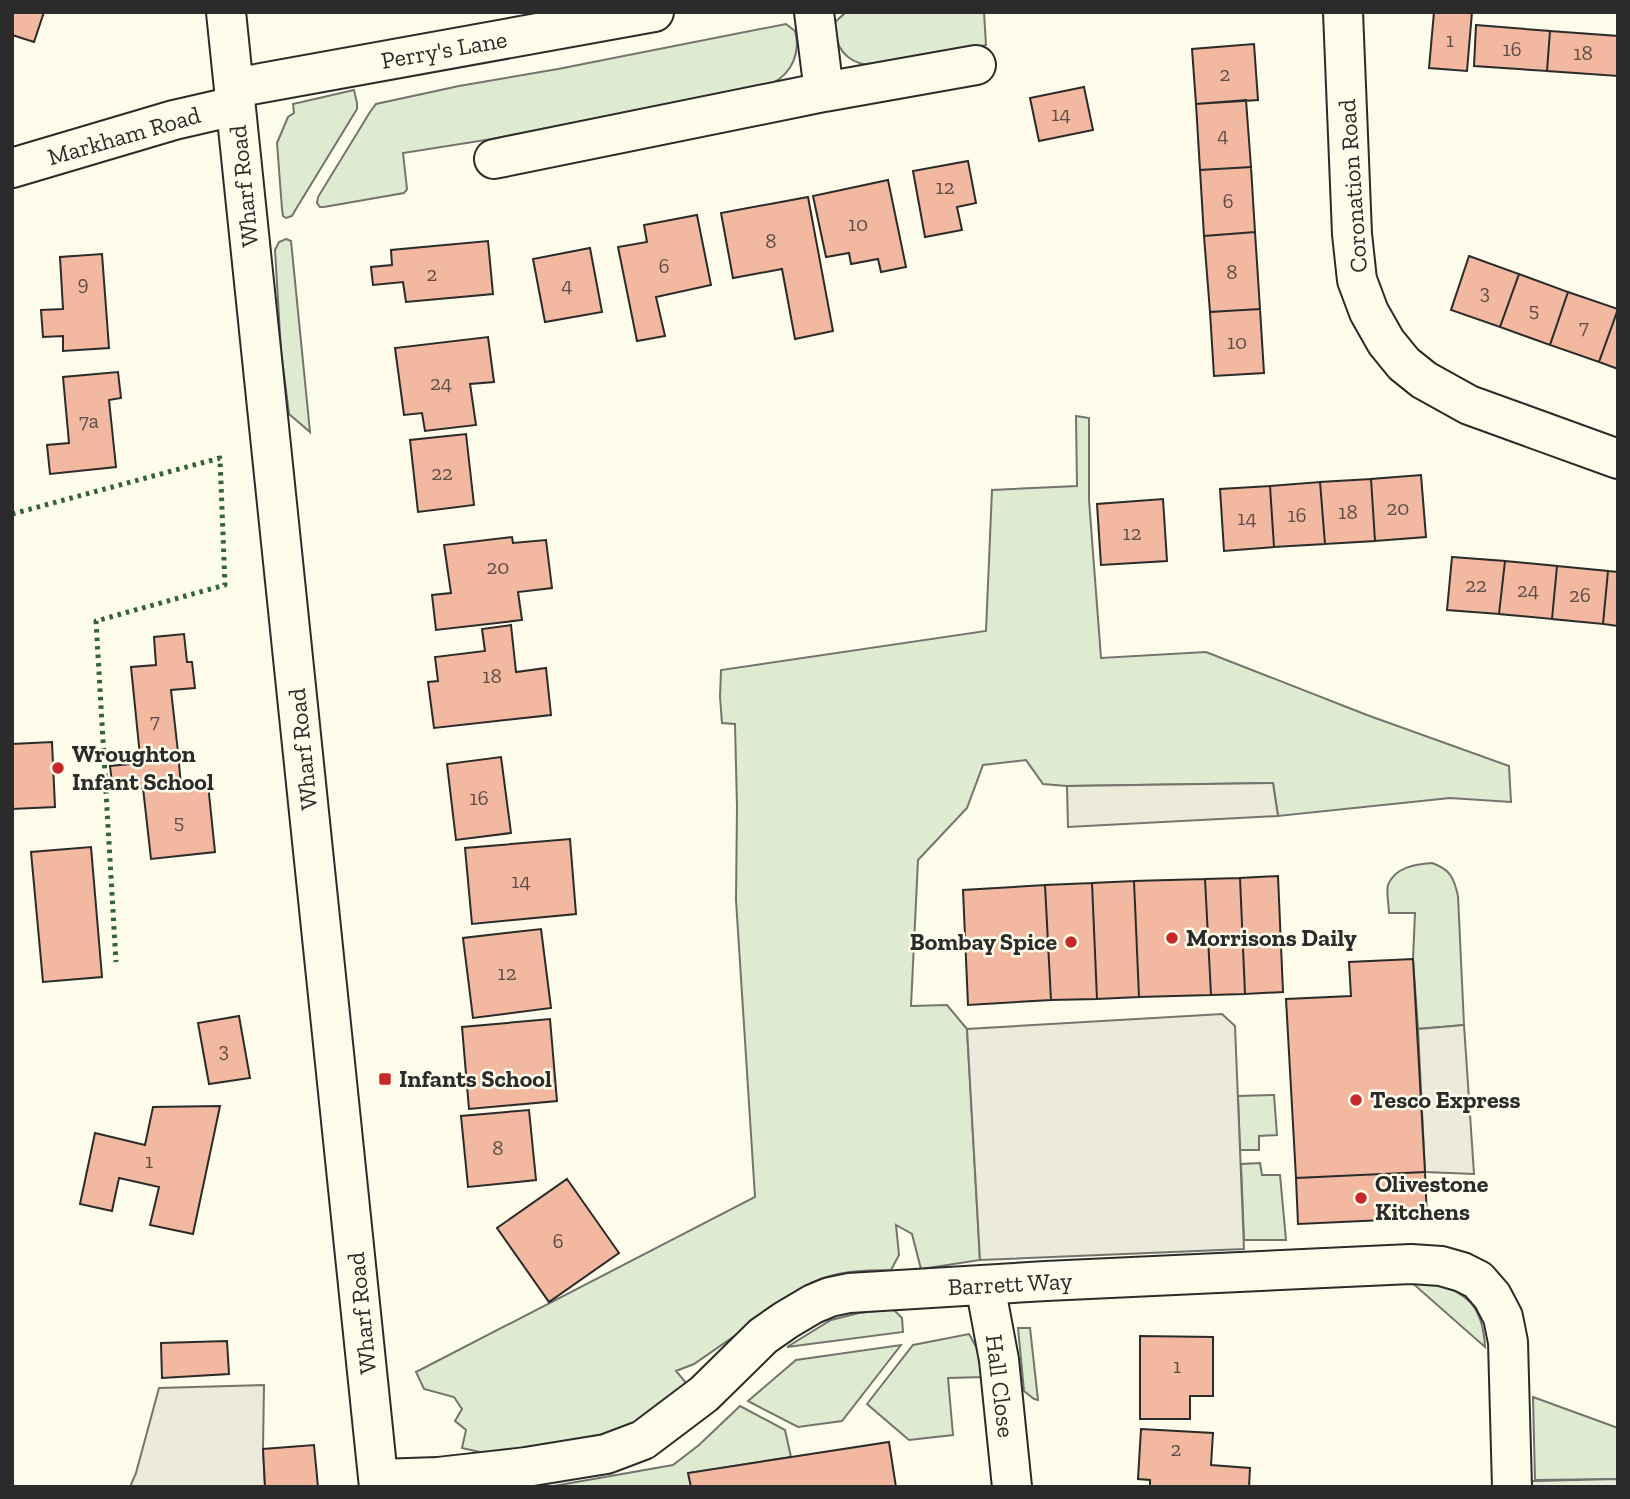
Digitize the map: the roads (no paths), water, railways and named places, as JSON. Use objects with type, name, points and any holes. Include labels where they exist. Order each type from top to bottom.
[{"type":"street","name":"Wharf Road","points":[[226,12],[379,1483]]},
{"type":"street","name":"Perry's Lane","points":[[234,97],[654,12]]},
{"type":"street","points":[[814,12],[824,92]]},
{"type":"street","name":"Coronation Road","points":[[1343,12],[1352,234],[1357,280],[1369,312],[1386,342],[1423,380],[1469,405],[1618,459]]},
{"type":"street","points":[[494,159],[824,92],[976,65]]},
{"type":"street","name":"Markham Road","points":[[12,168],[174,120],[234,97]]},
{"type":"street","name":"Barrett Way","points":[[379,1483],[438,1478],[606,1454],[643,1440],[704,1394],[763,1336],[813,1304],[830,1297],[849,1293],[1046,1281],[1411,1264],[1441,1266],[1478,1280],[1492,1296],[1503,1317],[1508,1342],[1512,1487]]},
{"type":"street","name":"Hall Close","points":[[985,1285],[999,1360],[1012,1487]]},
{"type":"place","name":"Wroughton Infant School","points":[[58,768]]},
{"type":"place","name":"Morrisons Daily","points":[[1172,938]]},
{"type":"place","name":"Bombay Spice","points":[[1071,942]]},
{"type":"place","name":"Infants School","points":[[385,1079]]},
{"type":"place","name":"Tesco Express","points":[[1356,1100]]},
{"type":"place","name":"Olivestone Kitchens","points":[[1361,1198]]}]
